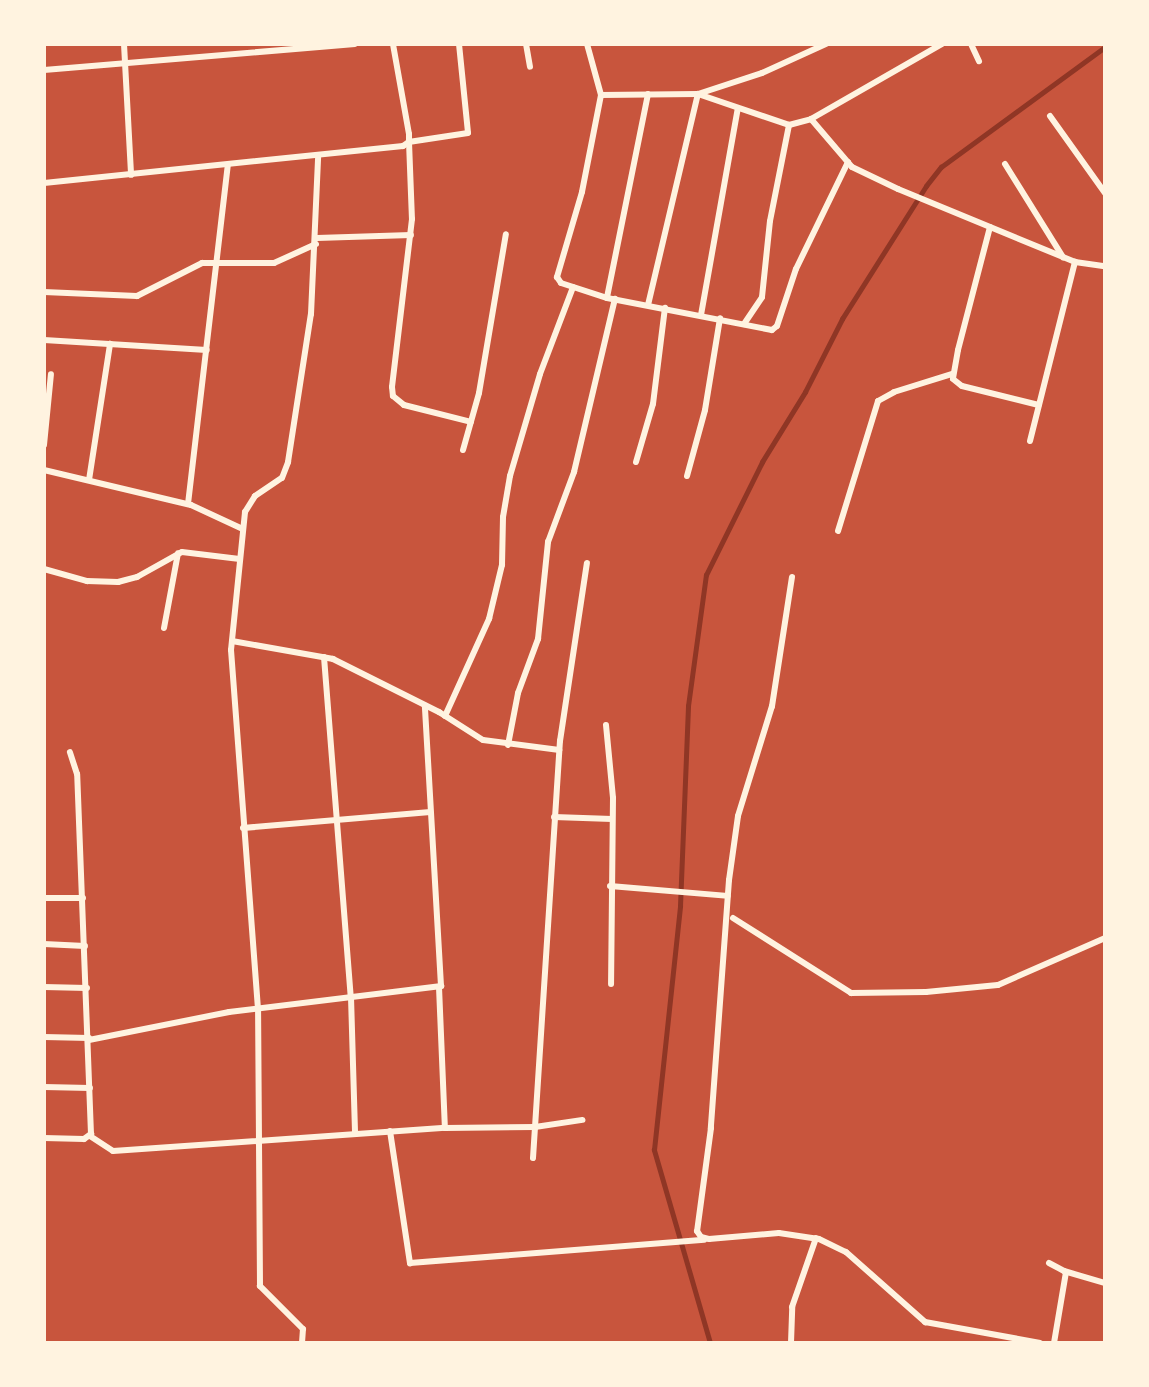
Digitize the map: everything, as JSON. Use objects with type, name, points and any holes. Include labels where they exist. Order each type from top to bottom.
[{"type":"street","points":[[124,44],[131,175]]},
{"type":"street","points":[[44,69],[355,44]]},
{"type":"street","points":[[393,44],[409,142],[413,198],[392,392],[404,405],[471,422]]},
{"type":"street","points":[[44,183],[318,157],[403,146],[409,142],[468,133],[459,44]]},
{"type":"street","points":[[526,44],[530,67]]},
{"type":"street","points":[[587,44],[601,95],[582,192],[558,273],[561,283],[607,298],[720,318],[770,330],[777,326],[796,269],[848,162]]},
{"type":"street","points":[[601,95],[698,94],[762,74],[826,44]]},
{"type":"street","points":[[698,94],[789,125],[811,120],[942,44]]},
{"type":"street","points":[[971,44],[979,61]]},
{"type":"street","points":[[607,298],[648,94]]},
{"type":"street","points":[[648,304],[698,94]]},
{"type":"street","points":[[701,315],[738,108]]},
{"type":"street","points":[[1050,116],[1105,193]]},
{"type":"street","points":[[811,120],[848,162],[898,190],[1074,262],[1105,266]]},
{"type":"street","points":[[744,324],[762,297],[770,221],[789,125]]},
{"type":"street","points":[[302,1343],[303,1329],[260,1286],[258,1009],[243,828],[232,641],[243,529],[250,501],[282,478],[288,462],[311,314],[317,241],[318,157]]},
{"type":"street","points":[[1005,164],[1063,257]]},
{"type":"street","points":[[187,504],[228,166]]},
{"type":"street","points":[[952,374],[990,227]]},
{"type":"street","points":[[463,450],[485,367],[506,234]]},
{"type":"street","points":[[44,292],[137,296],[202,263],[274,263],[317,241],[411,235]]},
{"type":"street","points":[[1030,442],[1074,262]]},
{"type":"street","points":[[445,716],[489,619],[502,565],[503,517],[510,475],[544,362],[573,287]]},
{"type":"street","points":[[508,745],[518,693],[538,639],[548,542],[576,467],[615,299]]},
{"type":"street","points":[[636,462],[653,404],[665,308]]},
{"type":"street","points":[[687,476],[705,410],[720,318]]},
{"type":"street","points":[[44,340],[207,350]]},
{"type":"street","points":[[89,480],[110,344]]},
{"type":"street","points":[[44,445],[51,374]]},
{"type":"street","points":[[952,374],[962,387],[1039,405]]},
{"type":"street","points":[[838,531],[878,401],[894,392],[952,374]]},
{"type":"street","points":[[44,470],[187,504],[243,529]]},
{"type":"street","points":[[44,569],[87,581],[118,582],[136,578],[178,553],[189,551],[240,559]]},
{"type":"street","points":[[164,628],[178,553]]},
{"type":"street","points":[[533,1158],[559,750],[587,563]]},
{"type":"street","points":[[709,1239],[699,1234],[697,1221],[711,1128],[728,896],[738,816],[772,706],[792,577]]},
{"type":"street","points":[[232,641],[324,657],[425,705],[483,740],[559,750]]},
{"type":"street","points":[[324,657],[351,997],[355,1133]]},
{"type":"street","points":[[425,705],[442,982],[439,987],[445,1128]]},
{"type":"street","points":[[606,725],[612,819],[611,984]]},
{"type":"street","points":[[70,752],[77,774],[89,1039],[90,1136]]},
{"type":"street","points":[[243,828],[430,812]]},
{"type":"street","points":[[554,817],[612,819]]},
{"type":"street","points":[[610,887],[728,896]]},
{"type":"street","points":[[44,898],[83,898]]},
{"type":"street","points":[[733,918],[851,993],[926,992],[998,985],[1105,938]]},
{"type":"street","points":[[44,944],[85,946]]},
{"type":"street","points":[[44,987],[87,988]]},
{"type":"street","points":[[44,1037],[89,1039],[258,1009],[439,987]]},
{"type":"street","points":[[44,1087],[90,1088]]},
{"type":"street","points":[[90,1136],[113,1151],[355,1133],[535,1126],[582,1120]]},
{"type":"street","points":[[390,1131],[410,1263],[779,1233],[816,1238],[846,1252],[925,1322],[1040,1343]]},
{"type":"street","points":[[44,1138],[84,1139],[90,1136]]},
{"type":"street","points":[[791,1343],[792,1307],[816,1238]]},
{"type":"street","points":[[1049,1264],[1066,1272],[1105,1283]]},
{"type":"street","points":[[1054,1343],[1066,1272]]},
{"type":"waterway","points":[[710,1343],[654,1150],[680,906],[688,706],[706,575],[762,462],[805,392],[842,319],[926,186],[941,167],[1105,47]]}]
